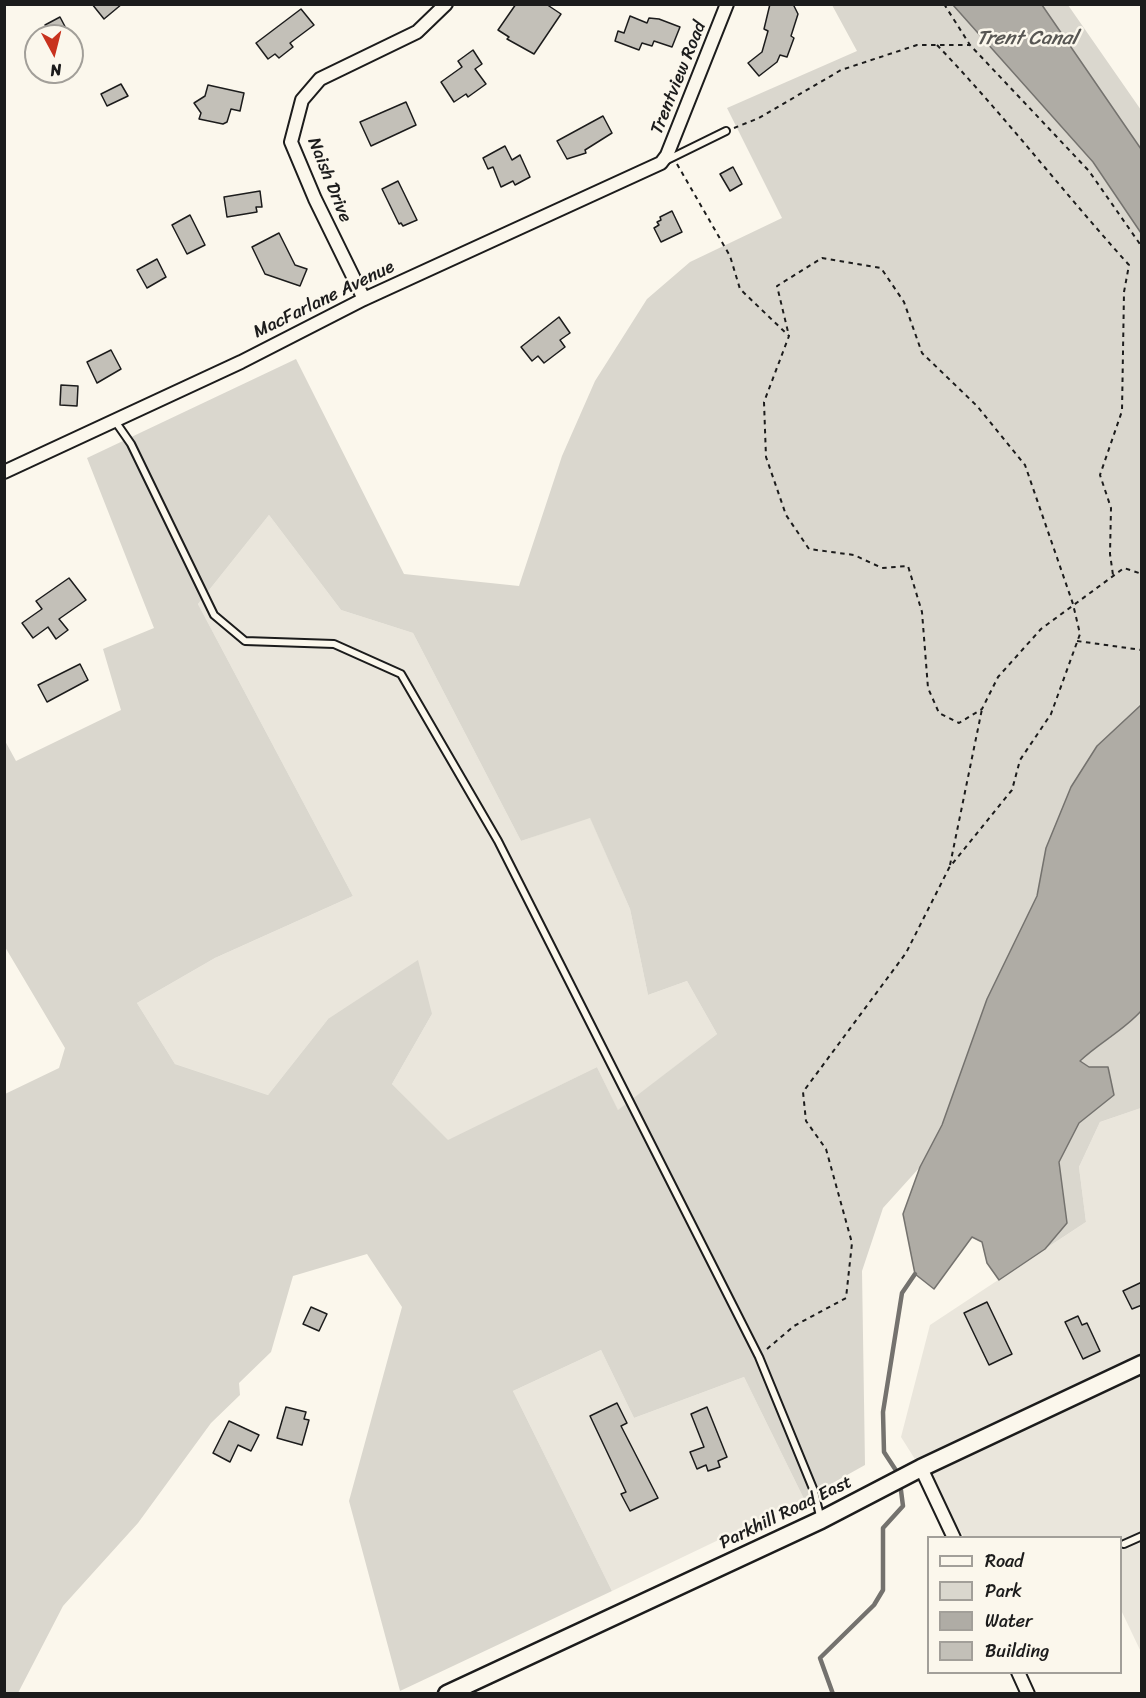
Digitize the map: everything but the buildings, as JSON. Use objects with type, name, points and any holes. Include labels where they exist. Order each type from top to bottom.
[{"type":"main road","name":"Parkhill Road East","points":[[447,1694],[821,1520],[921,1468],[1142,1364]]},
{"type":"street","name":"Naish Drive","points":[[364,299],[315,199],[291,142],[302,100],[320,79],[417,32],[446,4]]},
{"type":"street","name":"Trentview Road","points":[[661,163],[667,155],[727,4]]},
{"type":"street","name":"MacFarlane Avenue","points":[[4,472],[116,421],[364,299],[661,163]]},
{"type":"street","points":[[921,1468],[953,1536]]},
{"type":"street","points":[[1019,1674],[1028,1694]]},
{"type":"lane","points":[[661,163],[726,132]]},
{"type":"lane","points":[[116,421],[131,444],[214,615],[245,641],[333,644],[401,674],[498,841],[759,1357],[814,1491],[821,1520]]},
{"type":"lane","points":[[1124,1544],[1142,1536]]},
{"type":"path","points":[[944,4],[970,45],[1089,171],[1142,247]]},
{"type":"path","points":[[726,132],[759,118],[841,70],[916,45],[970,45]]},
{"type":"path","points":[[937,45],[980,90],[1059,188],[1129,265],[1124,292],[1122,411],[1100,475],[1111,508],[1110,554],[1113,575]]},
{"type":"path","points":[[673,157],[730,256],[740,289],[789,336]]},
{"type":"path","points":[[759,1357],[794,1326],[846,1298],[852,1243],[826,1149],[806,1121],[802,1092],[906,953],[949,868],[1012,789],[1020,760],[1051,714],[1080,634],[1073,604],[1025,465],[977,406],[922,353],[904,302],[881,268],[822,258],[777,285],[789,336],[764,402],[766,457],[786,515],[809,549],[854,555],[882,568],[908,566],[922,612],[928,688],[939,713],[959,723],[982,710]]},
{"type":"path","points":[[949,868],[982,710],[998,677],[1041,629],[1113,575],[1124,568],[1142,574]]},
{"type":"path","points":[[1077,641],[1142,650]]},
{"type":"shaded area","points":[[269,515],[341,610],[413,633],[521,841],[590,817],[630,909],[648,995],[687,981],[717,1034],[618,1111],[597,1067],[448,1141],[392,1084],[432,1014],[328,1019],[268,1095],[175,1064],[137,1003],[215,958],[353,896],[198,604]]},
{"type":"shaded area","points":[[1141,1108],[1141,1652],[1122,1612],[1122,1536],[963,1536],[901,1437],[930,1325],[1086,1222],[1079,1167],[1100,1122]]},
{"type":"shaded area","points":[[601,1350],[634,1418],[744,1377],[804,1499],[612,1591],[513,1391]]},
{"type":"green space","points":[[832,5],[953,5],[1093,163],[1141,233],[1141,705],[1097,746],[1046,848],[1037,896],[987,999],[942,1125],[920,1167],[883,1208],[862,1271],[865,1465],[804,1499],[744,1377],[634,1418],[601,1350],[513,1391],[612,1591],[400,1691],[349,1501],[402,1307],[367,1254],[293,1276],[271,1352],[239,1383],[240,1395],[211,1423],[138,1523],[63,1606],[18,1693],[5,1693],[5,1094],[59,1068],[65,1048],[5,947],[4,739],[16,761],[121,710],[103,649],[154,628],[87,458],[296,359],[404,574],[519,586],[562,456],[595,381],[647,299],[690,262],[782,218],[727,108],[857,51]],"holes":[[[269,515],[341,610],[413,633],[521,841],[590,818],[630,909],[648,995],[687,981],[717,1034],[618,1110],[597,1067],[448,1140],[392,1084],[432,1014],[418,960],[328,1019],[268,1095],[175,1064],[137,1003],[215,958],[353,896],[198,604]]]},
{"type":"green space","points":[[1042,5],[1068,5],[1141,110],[1141,149]]},
{"type":"green space","points":[[1141,1011],[1141,1108],[1100,1122],[1079,1167],[1086,1222],[1045,1249],[1067,1223],[1059,1162],[1079,1123],[1114,1095],[1089,1067],[1080,1062]]},
{"type":"water","name":"Trent Canal","points":[[953,5],[1042,5],[1141,149],[1141,233],[1093,162]]},
{"type":"water","points":[[1141,705],[1141,1011],[1127,1025],[1080,1061],[1089,1067],[1108,1067],[1114,1095],[1079,1123],[1059,1162],[1067,1223],[1045,1249],[999,1280],[987,1263],[982,1242],[972,1237],[934,1289],[915,1274],[903,1214],[920,1167],[942,1125],[987,999],[1037,896],[1046,848],[1071,787],[1097,746]]},
{"type":"waterway","points":[[899,1475],[884,1452],[883,1412],[902,1293],[915,1274]]},
{"type":"waterway","points":[[833,1694],[820,1658],[874,1605],[883,1590],[883,1528],[903,1506],[900,1483]]}]
